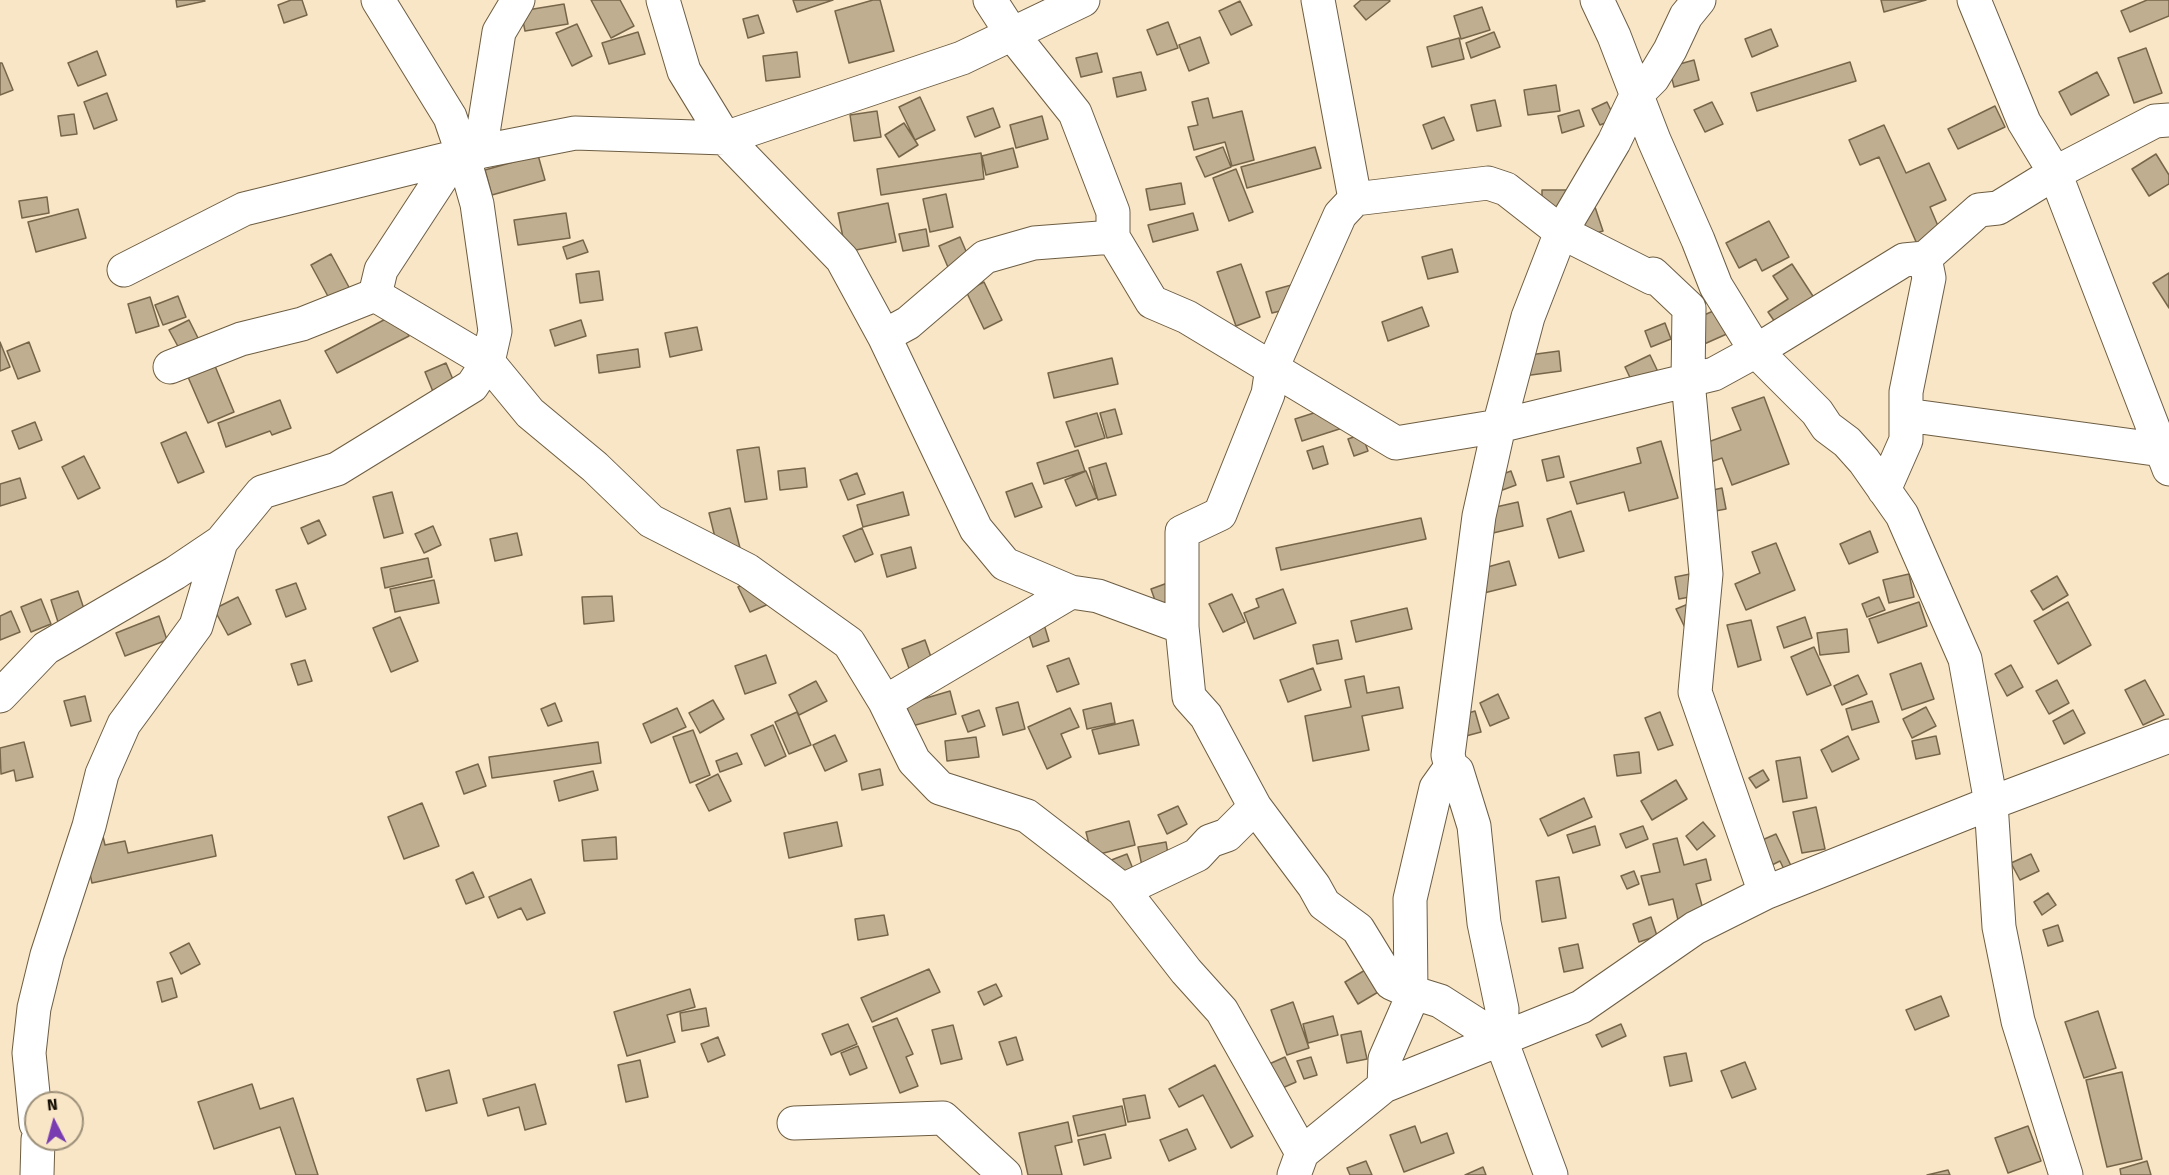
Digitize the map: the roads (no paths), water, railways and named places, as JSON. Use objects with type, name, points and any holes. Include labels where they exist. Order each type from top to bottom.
[{"type":"street","points":[[0,696],[46,648],[175,573],[221,542],[262,492],[337,469],[472,386],[488,362],[495,331],[477,204],[466,155],[450,117],[378,0]]},
{"type":"street","points":[[375,296],[381,270],[466,155],[499,32],[518,0]]},
{"type":"street","points":[[663,0],[684,71],[724,138],[842,259],[884,336],[976,529],[1005,564],[1071,592],[1098,596],[1182,627]]},
{"type":"street","points":[[990,0],[1012,34],[1075,113],[1113,212],[1113,237],[1152,302],[1187,317],[1396,443],[1499,426],[1714,374],[1756,351],[1904,260],[1925,258],[1979,210],[1998,208],[2055,173],[2155,121],[2169,120]]},
{"type":"street","points":[[124,270],[244,209],[466,155],[575,132],[724,138],[962,58],[1083,0]]},
{"type":"street","points":[[1318,0],[1355,199]]},
{"type":"street","points":[[1597,0],[1716,286],[1756,351],[1817,412],[1827,427],[1847,442],[1864,461],[1902,515],[1965,659],[1991,803],[1999,927],[2018,1021],[2066,1175]]},
{"type":"street","points":[[1551,1175],[1501,1040],[1502,1009],[1484,923],[1474,826],[1457,771],[1451,768],[1448,756],[1479,516],[1499,426],[1528,317],[1561,232],[1614,142],[1637,94],[1653,78],[1670,50],[1686,16],[1699,0]]},
{"type":"street","points":[[1974,0],[2024,122],[2055,173],[2167,457]]},
{"type":"street","points":[[1501,1040],[1440,1000],[1411,992],[1391,983],[1358,929],[1324,904],[1314,886],[1255,807],[1206,716],[1189,697],[1182,627],[1182,532],[1220,514],[1268,394],[1272,368],[1340,215],[1355,199],[1488,183],[1506,189],[1561,232],[1652,278],[1653,274],[1689,308],[1688,381],[1706,574],[1695,692],[1765,893]]},
{"type":"street","points":[[884,336],[908,323],[985,257],[1034,243],[1113,237]]},
{"type":"street","points":[[1884,490],[1906,440],[1905,392],[1929,279],[1925,258]]},
{"type":"street","points":[[375,296],[488,362],[530,413],[595,467],[651,521],[747,570],[849,643],[885,702],[914,761],[940,788],[1027,816],[1123,890],[1186,971],[1222,1011],[1298,1164],[1383,1086],[1581,1007],[1695,928],[1765,893],[1991,803],[2169,736]]},
{"type":"street","points":[[171,367],[241,339],[302,324],[375,296]]},
{"type":"street","points":[[1906,415],[2167,457]]},
{"type":"street","points":[[33,1091],[29,1053],[34,1008],[47,955],[102,774],[124,724],[196,626],[221,542]]},
{"type":"street","points":[[885,702],[1071,592]]},
{"type":"street","points":[[1383,1086],[1384,1059],[1411,992],[1410,899],[1436,788],[1451,768]]},
{"type":"street","points":[[1123,890],[1197,855],[1210,841],[1227,835],[1255,807]]},
{"type":"street","points":[[794,1123],[943,1118],[1005,1175]]},
{"type":"street","points":[[37,1175],[38,1151]]}]
